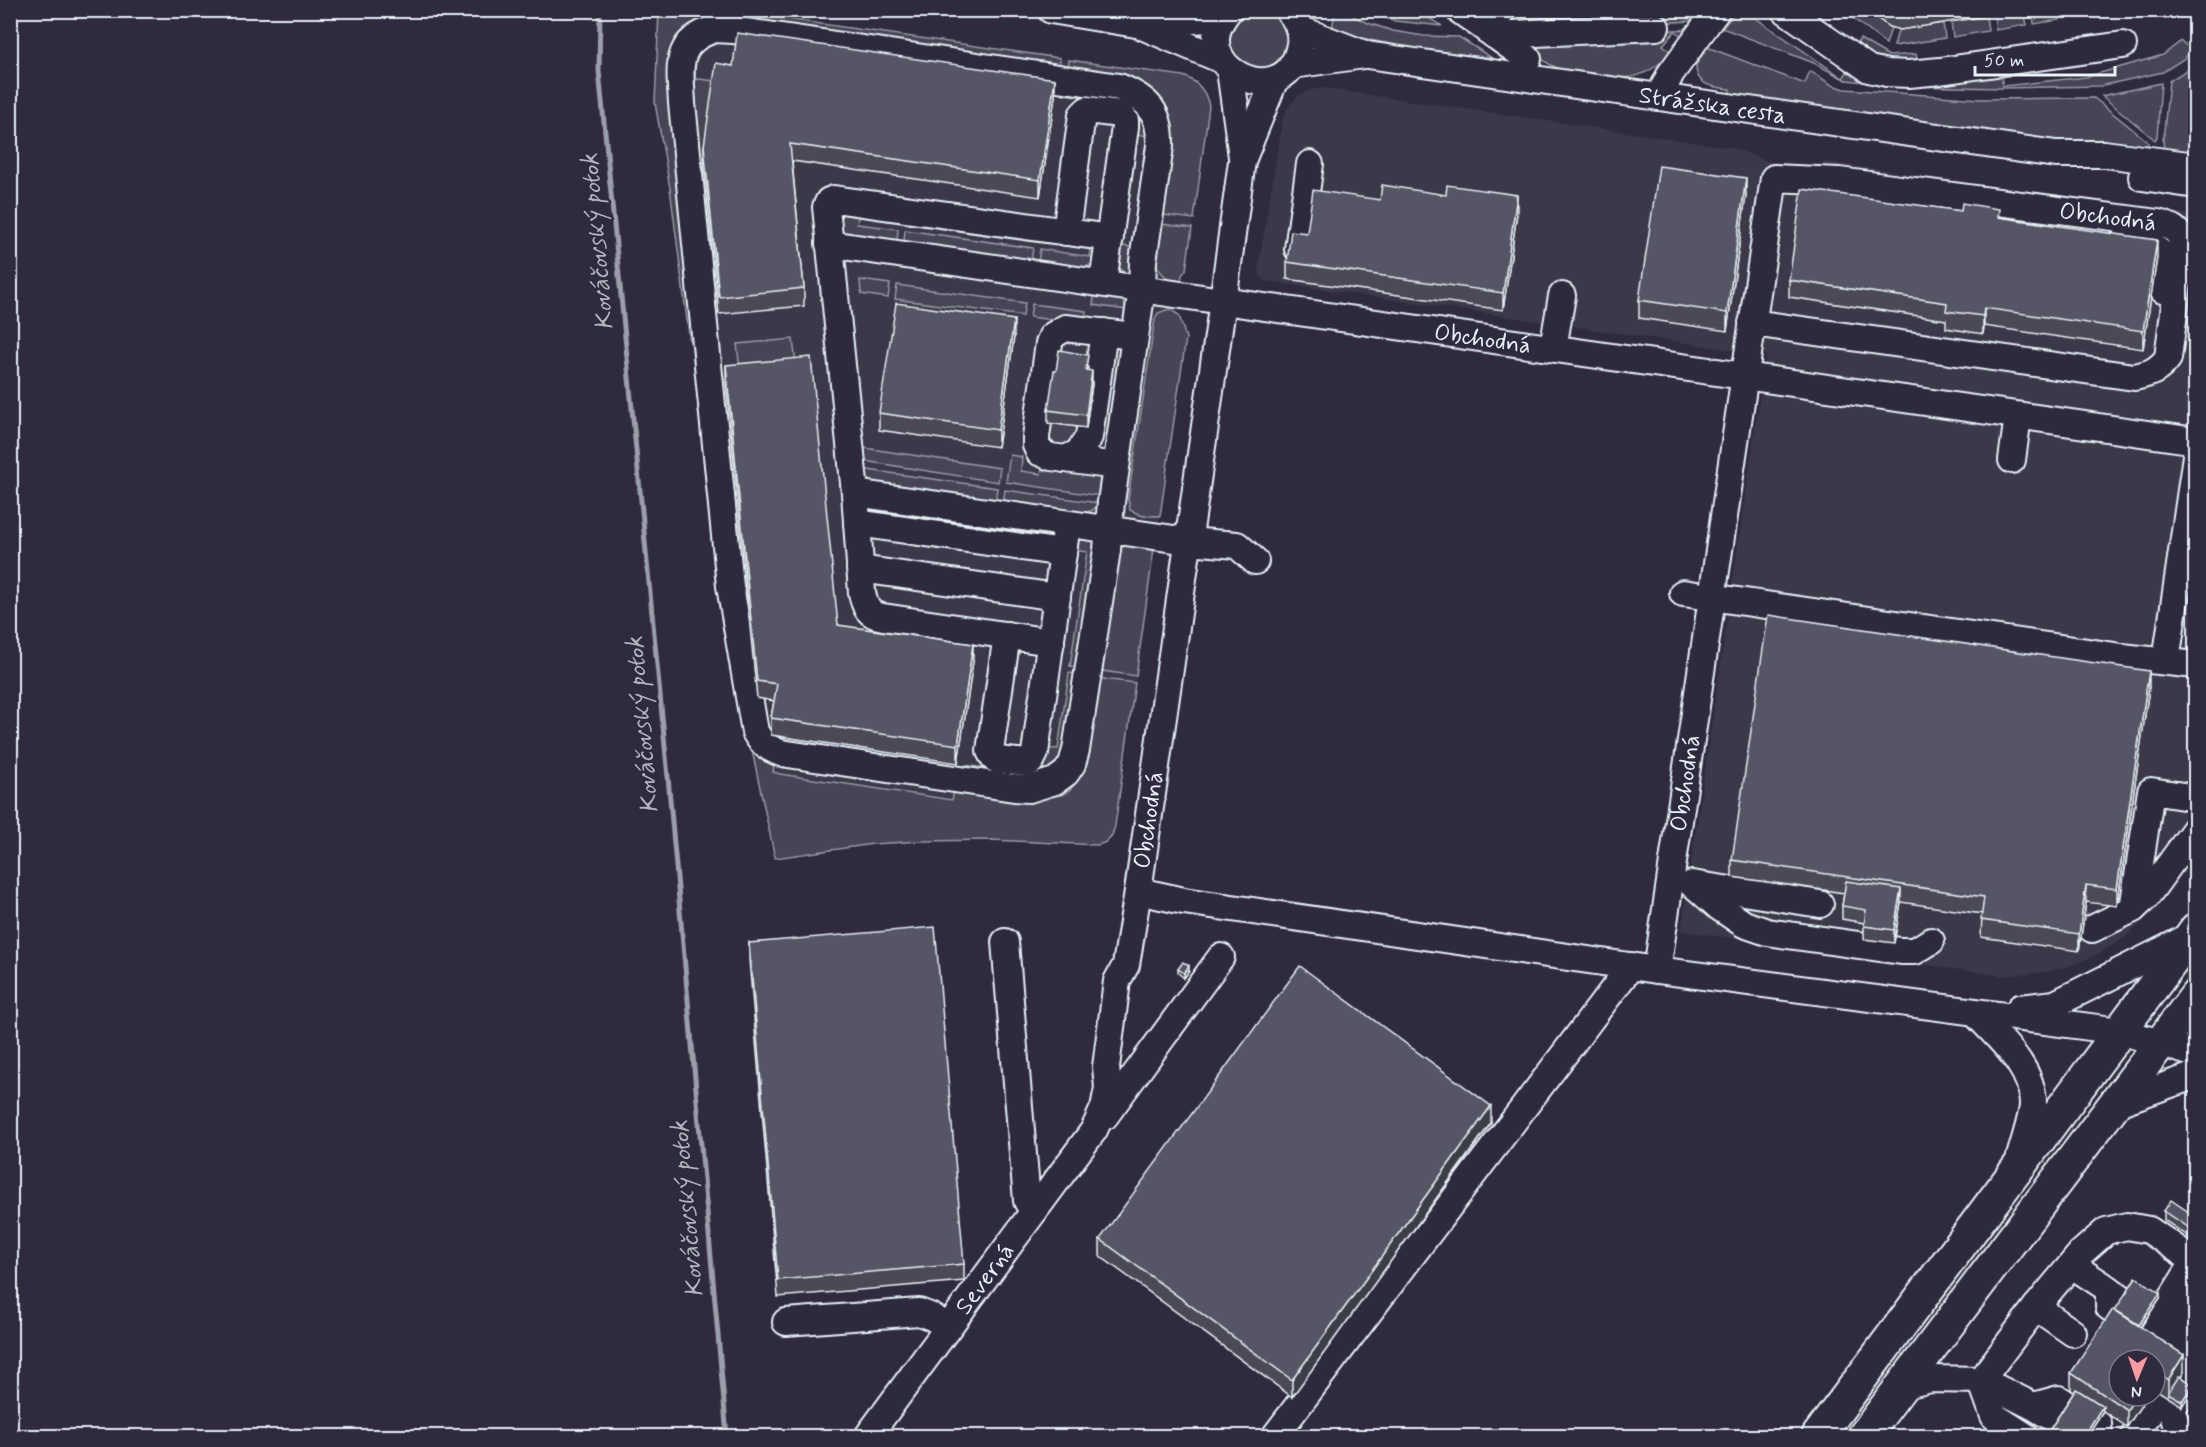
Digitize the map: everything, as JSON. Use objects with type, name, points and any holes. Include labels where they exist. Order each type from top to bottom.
[{"type":"main road","points":[[1818,1437],[2193,933]]},
{"type":"main road","points":[[1864,1437],[2196,996]]},
{"type":"street","name":"Strážska cesta","points":[[1051,10],[1136,24],[1226,65],[1243,79],[1253,81],[1283,72],[1367,55]]},
{"type":"street","points":[[1459,10],[1494,25],[1528,59]]},
{"type":"street","points":[[1659,97],[1671,73],[1717,10]]},
{"type":"street","points":[[1785,10],[1869,69],[1887,73],[1909,74],[1940,71],[2123,45]]},
{"type":"street","name":"Strážska cesta","points":[[1136,24],[1226,14]]},
{"type":"street","name":"Strážska cesta","points":[[1226,14],[1218,30],[1217,42],[1226,65]]},
{"type":"street","name":"Strážska cesta","points":[[1283,72],[1300,48],[1291,15]]},
{"type":"street","name":"Strážska cesta","points":[[1291,15],[1367,55],[2056,154],[2104,154],[2196,166]]},
{"type":"street","points":[[1494,25],[1656,27]]},
{"type":"street","points":[[716,29],[733,30],[1093,82],[1119,87],[1137,94],[1148,102],[1160,130],[1143,261],[1142,289],[1076,750],[1072,764],[1066,773],[1055,782],[1029,789],[1014,788],[781,753],[760,741],[755,732],[730,586],[682,103],[680,65],[689,43],[700,34],[716,29]]},
{"type":"street","name":"Obchodná","points":[[1226,65],[1242,161]]},
{"type":"street","name":"Obchodná","points":[[1283,72],[1242,161],[1138,891],[1184,901],[1657,970],[1974,1012]]},
{"type":"street","points":[[1066,232],[1082,116],[1087,110],[1116,112],[1124,117],[1126,123],[1103,283]]},
{"type":"street","name":"Strážska cesta","points":[[2056,154],[2104,171],[2196,185]]},
{"type":"street","points":[[1298,249],[1310,164]]},
{"type":"street","name":"Obchodná","points":[[1657,970],[1682,883],[1711,597],[1744,376],[1752,323],[1774,178],[1839,181],[2158,223],[2174,229],[2181,236],[2183,251],[2168,357],[2161,367],[2152,373],[2134,377],[1752,323]]},
{"type":"street","points":[[1051,642],[876,616],[870,613],[864,601],[860,569],[855,493],[826,207],[829,201],[834,199],[1110,238]]},
{"type":"street","points":[[829,244],[1222,301]]},
{"type":"street","points":[[1553,348],[1562,297]]},
{"type":"street","name":"Obchodná","points":[[1222,301],[2196,441]]},
{"type":"street","points":[[1116,466],[1043,455],[1039,452],[1036,445],[1049,343],[1052,336],[1065,328],[1134,336]]},
{"type":"street","points":[[1065,459],[1078,453],[1089,437],[1104,332]]},
{"type":"street","points":[[2012,460],[2018,416]]},
{"type":"street","points":[[2166,661],[2196,456]]},
{"type":"street","points":[[855,493],[1188,541],[1236,545],[1255,561]]},
{"type":"street","points":[[857,523],[1063,553]]},
{"type":"street","points":[[1007,635],[990,746],[992,755],[998,760],[1022,764],[1034,758],[1067,524]]},
{"type":"street","points":[[860,569],[1057,597]]},
{"type":"street","points":[[1683,593],[2075,650],[2196,665]]},
{"type":"street","points":[[2133,909],[2151,791],[2196,798]]},
{"type":"street","points":[[2092,929],[2133,909],[2146,897],[2196,828]]},
{"type":"street","points":[[1682,883],[1820,904]]},
{"type":"street","points":[[1682,883],[1744,924],[1767,932],[1901,951],[1916,951],[1931,941]]},
{"type":"street","name":"Severná","points":[[786,1322],[919,1312],[948,1327],[1094,1130],[1104,1108],[1108,1088],[1106,1067],[1117,981],[1126,965],[1138,891]]},
{"type":"street","points":[[1974,1012],[2055,1004],[2193,933]]},
{"type":"street","points":[[1005,942],[1027,1201],[1034,1211]]},
{"type":"street","points":[[1094,1130],[1221,957]]},
{"type":"street","points":[[1275,1437],[1631,966]]},
{"type":"street","points":[[1974,1012],[2121,1031],[2196,1054]]},
{"type":"street","points":[[1974,1012],[2013,1053],[2026,1075],[2033,1105],[2017,1167]]},
{"type":"street","points":[[2117,1103],[2196,1075]]},
{"type":"street","points":[[1981,1380],[2036,1307],[2081,1253],[2106,1231],[2127,1226],[2150,1230],[2195,1262],[2149,1334],[2109,1307],[2109,1289],[2072,1265]]},
{"type":"street","points":[[2183,1433],[2171,1410],[2178,1366],[2196,1298]]},
{"type":"street","points":[[2036,1307],[2073,1333]]},
{"type":"street","points":[[868,1437],[948,1327]]},
{"type":"street","points":[[2178,1366],[2196,1342]]},
{"type":"street","points":[[1901,1386],[1931,1379],[1981,1380],[2033,1406],[2082,1437]]},
{"type":"street","points":[[1981,1380],[1994,1416],[2025,1437]]},
{"type":"street","points":[[2183,1433],[2196,1393]]},
{"type":"street","points":[[2033,1406],[2059,1399],[2114,1432],[2144,1408]]},
{"type":"street","points":[[2033,1406],[2038,1427],[2052,1437]]},
{"type":"shaded area","points":[[659,10],[731,11],[1183,76],[1196,82],[1207,97],[1208,116],[1186,270],[1182,275],[1177,312],[1186,338],[1115,826],[1106,842],[1089,845],[991,840],[922,841],[873,844],[775,858],[751,746],[713,523],[670,188],[655,103]]},
{"type":"shaded area","points":[[1273,10],[1284,20],[1289,31],[1286,58],[1259,74],[1227,55],[1232,18],[1242,11]]},
{"type":"shaded area","points":[[1556,10],[1569,11],[1571,21],[1661,11],[1690,11],[1686,16],[1693,21],[1566,27],[1497,24],[1505,16]]},
{"type":"shaded area","points":[[659,11],[731,11],[1060,58],[1059,71],[702,21],[689,26],[675,39],[670,59],[698,342],[690,343],[670,188],[655,103]]},
{"type":"shaded area","points":[[1335,11],[1343,11],[1368,23],[1393,31],[1424,36],[1459,37],[1492,58],[1411,48],[1351,35],[1332,29]]},
{"type":"shaded area","points":[[1364,11],[1418,11],[1442,26],[1395,21]]},
{"type":"shaded area","points":[[1737,11],[1758,11],[1754,17],[1843,78],[1850,68],[2001,75],[2003,86],[2086,77],[2163,55],[2181,41],[2191,50],[2185,58],[2163,72],[2100,86],[2003,88],[1902,86],[1846,80],[1814,63],[1722,28]]},
{"type":"shaded area","points":[[1848,11],[1867,11],[1891,28],[1886,44],[1846,13]]},
{"type":"shaded area","points":[[2024,11],[2027,25],[1996,30],[1994,15]]},
{"type":"shaded area","points":[[2033,11],[2058,11],[2060,20],[2034,24]]},
{"type":"shaded area","points":[[1986,16],[1988,31],[1953,37],[1951,22]]},
{"type":"shaded area","points":[[1943,23],[1945,38],[1894,46],[1898,30]]},
{"type":"shaded area","points":[[1691,29],[1685,39],[1675,31],[1663,45],[1672,53],[1662,62],[1643,73],[1624,78],[1602,77],[1562,70],[1525,47],[1656,41],[1656,31]]},
{"type":"shaded area","points":[[1860,39],[1889,56],[1916,54],[1918,66],[1894,67],[1853,49]]},
{"type":"shaded area","points":[[1707,47],[1805,84],[1810,71],[1832,85],[1845,89],[1980,99],[2094,98],[2147,141],[2151,150],[2147,155],[1729,96],[1730,89],[1707,84],[1699,77],[1696,65]]},
{"type":"shaded area","points":[[1069,60],[1183,76],[1200,87],[1209,106],[1194,219],[1156,214],[1170,123],[1167,110],[1158,95],[1143,84],[1068,72]]},
{"type":"shaded area","points":[[2195,65],[2195,161],[2164,150],[2163,141],[2169,81]]},
{"type":"shaded area","points":[[698,79],[716,81],[714,261],[709,262],[692,83]]},
{"type":"shaded area","points":[[2161,83],[2155,140],[2102,96]]},
{"type":"shaded area","points":[[1064,84],[1098,89],[1140,109],[1150,137],[1142,212],[1136,211],[1147,136],[1133,133],[1118,102],[1063,94]]},
{"type":"shaded area","points":[[1323,88],[1734,148],[1767,161],[1806,166],[1828,162],[2195,215],[2195,859],[2154,912],[2124,938],[2099,954],[2067,967],[2039,973],[2004,976],[1681,931],[1766,355],[1265,281],[1260,276],[1258,268],[1283,118],[1288,107],[1298,96],[1310,90]]},
{"type":"shaded area","points":[[859,210],[857,224],[898,229],[897,242],[842,234],[836,223],[840,216]]},
{"type":"shaded area","points":[[1135,220],[1141,220],[1133,274],[1127,274],[1120,269],[1117,245],[1131,247]]},
{"type":"shaded area","points":[[1154,223],[1192,228],[1186,270],[1182,275],[1181,284],[1171,280],[1158,268],[1153,243]]},
{"type":"shaded area","points":[[905,230],[1033,248],[1031,261],[904,243]]},
{"type":"shaded area","points":[[1092,242],[1095,244],[1095,261],[1090,265],[1068,268],[1038,262],[1040,249],[1090,257]]},
{"type":"shaded area","points":[[860,280],[890,284],[888,298],[861,294]]},
{"type":"shaded area","points":[[897,285],[1025,303],[1023,316],[895,299]]},
{"type":"shaded area","points":[[1095,291],[1122,298],[1127,310],[1093,305]]},
{"type":"shaded area","points":[[1032,304],[1086,311],[1084,324],[1030,317]]},
{"type":"shaded area","points":[[1169,309],[1179,315],[1186,338],[1160,516],[1143,516],[1130,510],[1128,499],[1155,319],[1158,313]]},
{"type":"shaded area","points":[[793,339],[796,365],[740,370],[737,344]]},
{"type":"shaded area","points":[[1048,423],[1086,428],[1070,446],[1055,444],[1049,438]]},
{"type":"shaded area","points":[[864,448],[1000,468],[998,482],[864,461]]},
{"type":"shaded area","points":[[1010,455],[1022,457],[1021,471],[1041,474],[1043,461],[1100,473],[1101,496],[1006,482]]},
{"type":"shaded area","points":[[861,469],[997,488],[995,503],[880,486],[866,479]]},
{"type":"shaded area","points":[[1005,490],[1099,503],[1093,510],[1081,514],[1003,504]]},
{"type":"shaded area","points":[[881,510],[993,523],[991,534],[880,514]]},
{"type":"shaded area","points":[[1082,537],[1096,540],[1083,668],[1070,666],[1087,552],[1073,550],[1076,541]]},
{"type":"shaded area","points":[[1127,545],[1154,548],[1136,676],[1096,670],[1113,552]]},
{"type":"shaded area","points":[[1069,673],[1082,675],[1069,754],[1044,778],[963,775],[965,765],[1024,773],[1044,748],[1058,749]]},
{"type":"shaded area","points":[[1095,678],[1135,683],[1115,826],[1106,842],[1098,845],[991,840],[922,841],[873,844],[775,858],[751,746],[758,756],[775,759],[773,772],[780,774],[952,800],[955,787],[1031,796],[1060,795],[1068,792],[1074,784],[1084,756]]},
{"type":"building","points":[[737,33],[1055,79],[1040,180],[790,144],[804,288],[719,297],[704,146],[716,63],[733,66]]},
{"type":"building","points":[[1659,166],[1746,178],[1727,313],[1639,300]]},
{"type":"building","points":[[1382,185],[1446,195],[1447,185],[1517,195],[1503,293],[1287,262],[1291,231],[1307,233],[1313,190],[1380,200]]},
{"type":"building","points":[[1802,189],[1961,211],[1962,203],[1999,209],[1998,217],[2157,240],[2143,331],[1984,308],[1983,316],[1946,311],[1947,303],[1789,280]]},
{"type":"building","points":[[896,303],[1014,320],[998,430],[879,413]]},
{"type":"building","points":[[1059,350],[1088,355],[1086,370],[1092,371],[1086,415],[1048,410]]},
{"type":"building","points":[[811,357],[838,625],[973,644],[958,745],[771,718],[777,684],[757,681],[726,365]]},
{"type":"building","points":[[1768,615],[2149,671],[2117,889],[2086,885],[2079,934],[1981,920],[1984,897],[1732,860]]},
{"type":"building","points":[[1846,881],[1901,889],[1894,930],[1864,926],[1866,910],[1842,906]]},
{"type":"building","points":[[935,927],[964,1264],[778,1280],[749,943]]},
{"type":"building","points":[[1183,962],[1189,966],[1184,973],[1178,969]]},
{"type":"building","points":[[1300,966],[1491,1106],[1292,1380],[1100,1239]]},
{"type":"building","points":[[2171,1200],[2196,1217],[2196,1222],[2191,1229],[2164,1211]]},
{"type":"building","points":[[2136,1277],[2160,1293],[2139,1325],[2115,1310]]},
{"type":"building","points":[[2113,1309],[2184,1355],[2168,1380],[2167,1348],[2107,1348],[2107,1397],[2071,1373]]},
{"type":"building","points":[[2179,1376],[2193,1385],[2182,1401],[2168,1393]]},
{"type":"building","points":[[2076,1389],[2103,1406],[2083,1437],[2045,1437]]},
{"type":"waterway","name":"Kováčovský potok","points":[[600,10],[599,71],[668,777],[727,1436]]}]
